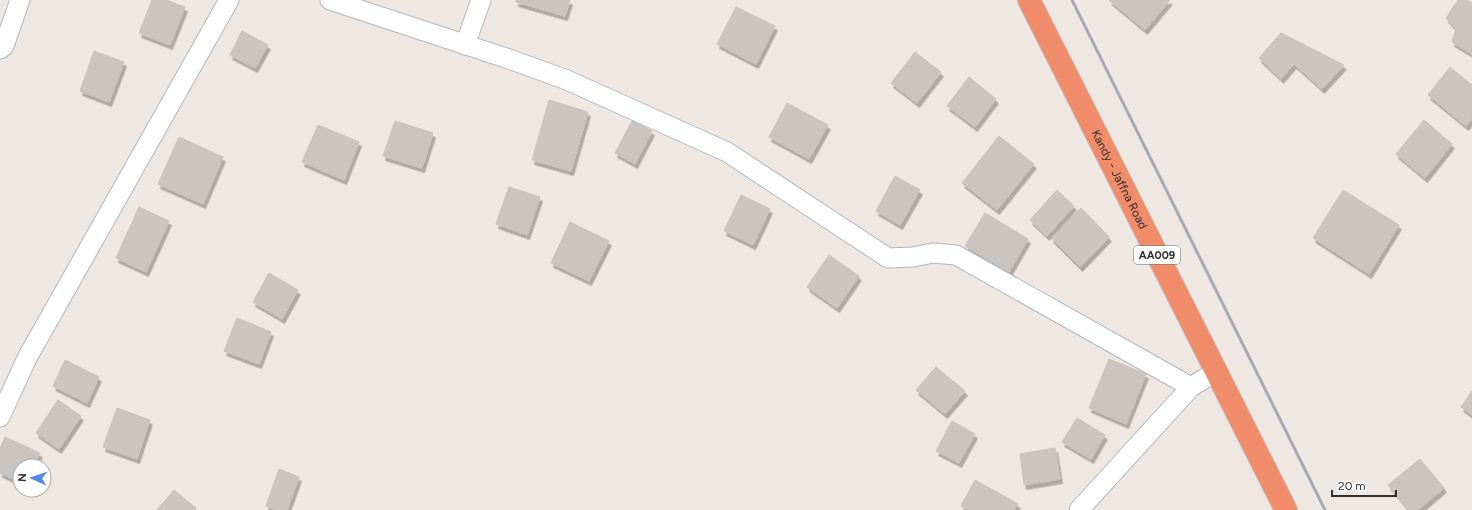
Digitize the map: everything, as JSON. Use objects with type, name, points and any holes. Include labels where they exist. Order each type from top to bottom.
[{"type":"highway","name":"Kandy - Jaffna Road","points":[[1029,0],[1215,372],[1286,510]]},
{"type":"street","points":[[0,49],[4,46],[20,0]]},
{"type":"street","points":[[0,417],[26,358],[229,0]]},
{"type":"street","points":[[330,0],[567,80],[727,152],[888,258],[913,257],[933,253],[956,255],[1190,387]]},
{"type":"street","points":[[465,45],[480,0]]},
{"type":"street","points":[[1079,510],[1190,387],[1215,372]]},
{"type":"building","points":[[152,0],[166,0],[185,7],[170,45],[139,33]]},
{"type":"building","points":[[516,0],[570,0],[565,16],[516,2]]},
{"type":"building","points":[[1109,0],[1170,0],[1145,30]]},
{"type":"building","points":[[1458,0],[1467,0],[1472,3],[1472,54],[1452,42],[1456,29],[1446,18]]},
{"type":"building","points":[[736,7],[775,26],[756,64],[717,44]]},
{"type":"building","points":[[242,31],[268,45],[255,68],[230,55]]},
{"type":"building","points":[[1281,33],[1344,65],[1322,89],[1294,64],[1281,79],[1259,58]]},
{"type":"building","points":[[94,51],[124,62],[109,102],[80,91]]},
{"type":"building","points":[[915,52],[941,72],[917,103],[891,83]]},
{"type":"building","points":[[1450,67],[1472,85],[1472,119],[1466,126],[1428,95]]},
{"type":"building","points":[[969,77],[996,99],[975,127],[947,106]]},
{"type":"building","points":[[549,100],[588,112],[571,171],[532,160]]},
{"type":"building","points":[[787,103],[828,125],[809,159],[769,137]]},
{"type":"building","points":[[1424,120],[1452,144],[1425,178],[1396,154]]},
{"type":"building","points":[[395,121],[433,133],[422,168],[383,156]]},
{"type":"building","points":[[632,121],[652,131],[635,164],[615,153]]},
{"type":"building","points":[[318,125],[359,142],[344,180],[302,162]]},
{"type":"building","points":[[999,136],[1034,164],[997,210],[962,183]]},
{"type":"building","points":[[179,137],[223,157],[203,204],[158,184]]},
{"type":"building","points":[[895,176],[920,190],[900,225],[876,211]]},
{"type":"building","points":[[509,187],[540,197],[527,235],[496,224]]},
{"type":"building","points":[[1057,190],[1074,206],[1047,236],[1030,220]]},
{"type":"building","points":[[1343,190],[1399,225],[1369,274],[1313,238]]},
{"type":"building","points":[[741,195],[770,209],[753,245],[724,231]]},
{"type":"building","points":[[139,207],[169,221],[146,272],[116,258]]},
{"type":"building","points":[[1081,208],[1109,237],[1080,267],[1051,238]]},
{"type":"building","points":[[985,213],[1028,239],[1009,272],[965,246]]},
{"type":"building","points":[[570,222],[609,241],[589,281],[551,263]]},
{"type":"building","points":[[829,255],[859,276],[837,308],[807,287]]},
{"type":"building","points":[[269,273],[298,290],[282,319],[253,302]]},
{"type":"building","points":[[237,318],[271,332],[259,364],[224,351]]},
{"type":"building","points":[[1109,359],[1146,374],[1126,424],[1089,408]]},
{"type":"building","points":[[65,360],[99,377],[87,403],[53,386]]},
{"type":"building","points":[[936,367],[965,391],[945,414],[916,390]]},
{"type":"building","points":[[1472,391],[1472,415],[1461,407]]},
{"type":"building","points":[[58,400],[81,416],[59,449],[36,433]]},
{"type":"building","points":[[117,408],[150,420],[137,459],[103,447]]},
{"type":"building","points":[[1077,418],[1105,435],[1091,459],[1062,442]]},
{"type":"building","points":[[952,421],[975,434],[959,463],[936,451]]},
{"type":"building","points":[[5,437],[40,453],[37,458],[12,458],[12,478],[0,473],[0,449]]},
{"type":"building","points":[[1055,448],[1060,479],[1024,485],[1020,454]]},
{"type":"building","points":[[1420,459],[1444,488],[1418,510],[1409,510],[1388,485]]},
{"type":"building","points":[[279,469],[299,477],[287,510],[276,510],[266,506]]},
{"type":"building","points":[[975,480],[1018,504],[1014,510],[969,510],[961,506]]},
{"type":"building","points":[[174,490],[196,508],[195,510],[157,510]]},
{"type":"railway","points":[[1072,0],[1325,510]]}]
